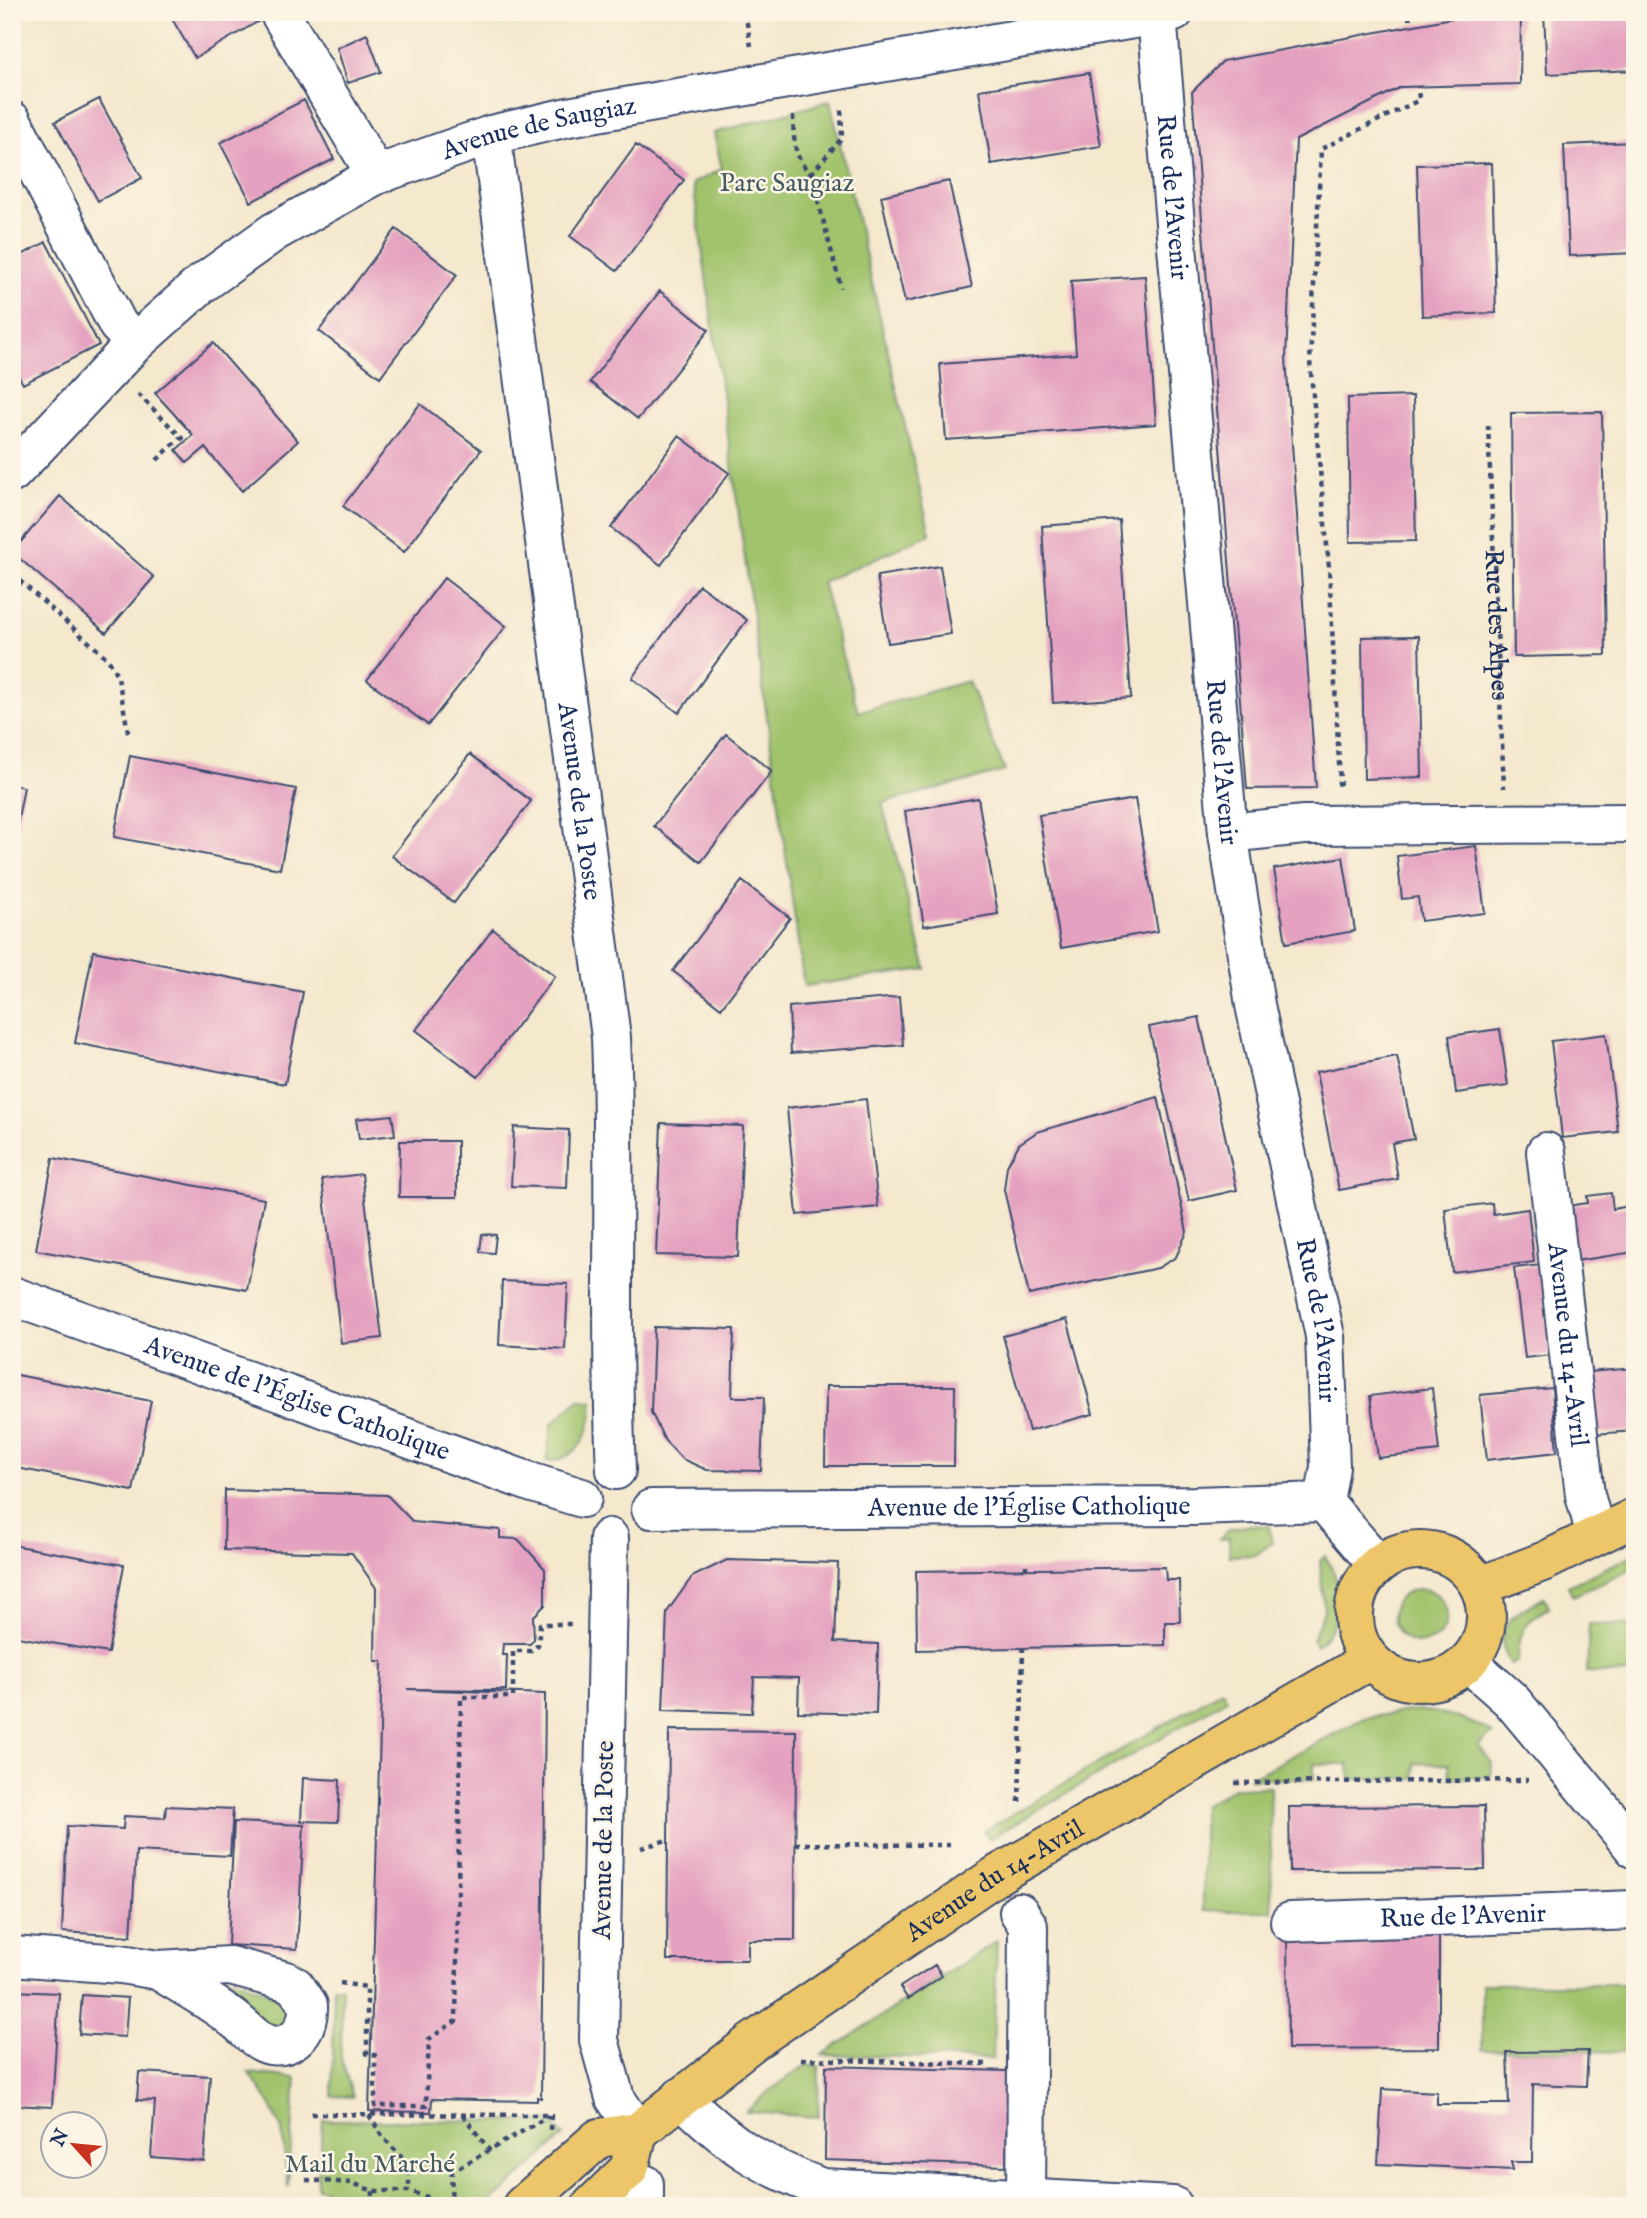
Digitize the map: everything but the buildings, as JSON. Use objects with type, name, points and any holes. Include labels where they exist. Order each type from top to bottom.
[{"type":"main road","points":[[1480,1587],[1545,1561],[1635,1517]]},
{"type":"main road","points":[[1414,1550],[1434,1550],[1453,1558],[1469,1570],[1480,1587],[1486,1606],[1486,1626],[1480,1645],[1468,1662],[1437,1680],[1419,1683],[1401,1680],[1370,1660],[1361,1645],[1354,1611],[1357,1594],[1378,1565],[1395,1555],[1414,1550]]},
{"type":"main road","name":"Avenue du 14-Avril","points":[[638,2132],[751,2043],[997,1875],[1370,1660]]},
{"type":"main road","points":[[522,2206],[599,2138],[638,2132],[629,2169],[591,2206]]},
{"type":"street","points":[[279,12],[376,175]]},
{"type":"street","name":"Avenue de Saugiaz","points":[[12,473],[135,343],[235,258],[376,175],[491,135],[568,117],[1165,14]]},
{"type":"street","name":"Rue de l'Avenir","points":[[1165,14],[1228,833],[1255,1005],[1325,1336],[1330,1467],[1324,1502]]},
{"type":"street","points":[[12,121],[118,325],[135,343]]},
{"type":"street","name":"Avenue de la Poste","points":[[491,135],[611,1037],[614,1102],[612,1389],[616,1470]]},
{"type":"street","points":[[1228,833],[1304,825],[1635,823]]},
{"type":"street","name":"Avenue du 14-Avril","points":[[1546,1152],[1585,1494],[1596,1535]]},
{"type":"street","name":"Avenue de l'Église Catholique","points":[[12,1296],[533,1483],[582,1498]]},
{"type":"street","points":[[616,1470],[626,1471],[643,1481],[652,1499],[649,1519],[636,1534],[626,1538],[610,1538],[589,1527],[582,1508],[582,1498],[594,1478],[616,1470]]},
{"type":"street","points":[[1324,1502],[1378,1565]]},
{"type":"street","name":"Avenue de l'Église Catholique","points":[[651,1509],[1194,1506],[1324,1502]]},
{"type":"street","name":"Avenue de la Poste","points":[[610,1538],[599,2040],[615,2098],[638,2132]]},
{"type":"street","points":[[1468,1662],[1511,1700],[1635,1849]]},
{"type":"street","name":"Rue de l'Avenir","points":[[1290,1922],[1635,1910]]},
{"type":"street","points":[[1018,2200],[1028,1926],[1019,1912]]},
{"type":"street","points":[[12,1956],[121,1964],[158,1970]]},
{"type":"street","points":[[681,2097],[747,2155],[781,2173],[822,2188],[1174,2206]]},
{"type":"path","points":[[745,12],[753,58]]},
{"type":"path","points":[[1409,15],[1410,26]]},
{"type":"path","points":[[1304,825],[1300,802],[1340,783],[1329,567],[1310,362],[1321,149],[1419,100],[1418,86]]},
{"type":"path","points":[[811,174],[842,138],[841,97]]},
{"type":"path","points":[[792,104],[794,145],[800,164],[811,174],[841,288]]},
{"type":"path","points":[[135,391],[186,442]]},
{"type":"path","name":"Rue des Alpes","points":[[1488,425],[1505,824]]},
{"type":"path","points":[[157,460],[181,437]]},
{"type":"path","points":[[12,574],[108,659],[118,677],[129,737]]},
{"type":"path","points":[[1026,1560],[1026,1570]]},
{"type":"path","points":[[333,1982],[367,1987],[367,2054],[375,2055],[375,2106],[426,2106],[429,2039],[456,2021],[461,1697],[513,1697],[513,1651],[531,1651],[538,1645],[540,1624],[577,1625]]},
{"type":"path","points":[[1019,1802],[1023,1649]]},
{"type":"path","points":[[1228,1783],[1532,1780]]},
{"type":"path","points":[[637,1849],[667,1840]]},
{"type":"path","points":[[795,1844],[954,1845]]},
{"type":"path","points":[[801,2059],[998,2065]]},
{"type":"path","points":[[311,2114],[551,2115]]},
{"type":"path","points":[[369,2114],[383,2137],[409,2165],[409,2191]]},
{"type":"path","points":[[462,2115],[490,2151]]},
{"type":"path","points":[[409,2165],[460,2167],[551,2115]]},
{"type":"path","points":[[550,2141],[551,2115]]},
{"type":"path","points":[[451,2205],[452,2167]]},
{"type":"path","points":[[306,2180],[352,2183],[373,2191],[409,2191],[451,2205],[478,2201],[484,2206]]},
{"type":"path","points":[[372,2206],[373,2191]]},
{"type":"green space","name":"Parc Saugiaz","points":[[830,101],[930,534],[822,582],[858,712],[968,681],[1005,771],[882,803],[926,969],[804,986],[693,183],[722,169],[714,133]]},
{"type":"green space","points":[[579,1399],[593,1400],[590,1422],[583,1441],[568,1455],[546,1461],[552,1424]]},
{"type":"green space","points":[[1249,1525],[1269,1526],[1272,1543],[1255,1555],[1229,1556],[1229,1538],[1220,1539],[1228,1530]]},
{"type":"green space","points":[[1635,1554],[1635,1568],[1573,1596],[1568,1586]]},
{"type":"green space","points":[[1325,1556],[1336,1579],[1338,1603],[1332,1626],[1316,1646],[1312,1640],[1324,1611],[1320,1560]]},
{"type":"green space","points":[[1420,1589],[1439,1597],[1447,1616],[1439,1635],[1420,1643],[1401,1635],[1393,1616],[1401,1597]]},
{"type":"green space","points":[[1544,1597],[1549,1608],[1534,1617],[1525,1628],[1519,1643],[1518,1661],[1511,1665],[1502,1641],[1503,1632],[1514,1616]]},
{"type":"green space","points":[[1589,1624],[1635,1625],[1633,1674],[1587,1672]]},
{"type":"green space","points":[[1222,1690],[1227,1699],[989,1839],[984,1831]]},
{"type":"green space","points":[[1416,1710],[1456,1717],[1493,1733],[1478,1745],[1492,1763],[1491,1777],[1450,1778],[1449,1764],[1415,1763],[1414,1778],[1350,1779],[1349,1764],[1314,1764],[1314,1779],[1249,1779],[1364,1718]]},
{"type":"green space","points":[[1270,1787],[1272,1911],[1203,1911],[1203,1806],[1234,1788]]},
{"type":"green space","points":[[997,1941],[993,2059],[822,2055]]},
{"type":"green space","points":[[191,1977],[233,1979],[298,2005],[282,2036]]},
{"type":"green space","points":[[1482,1984],[1635,1984],[1635,2052],[1482,2050]]},
{"type":"green space","points":[[334,1987],[342,1988],[341,2058],[353,2097],[332,2096]]},
{"type":"green space","points":[[806,2065],[819,2066],[818,2117],[746,2112],[768,2092]]},
{"type":"green space","points":[[249,2073],[296,2078],[288,2188],[282,2130],[271,2106]]},
{"type":"green space","name":"Mail du Marché","points":[[323,2120],[549,2121],[564,2136],[487,2206],[325,2206],[326,2189],[317,2188]]}]
